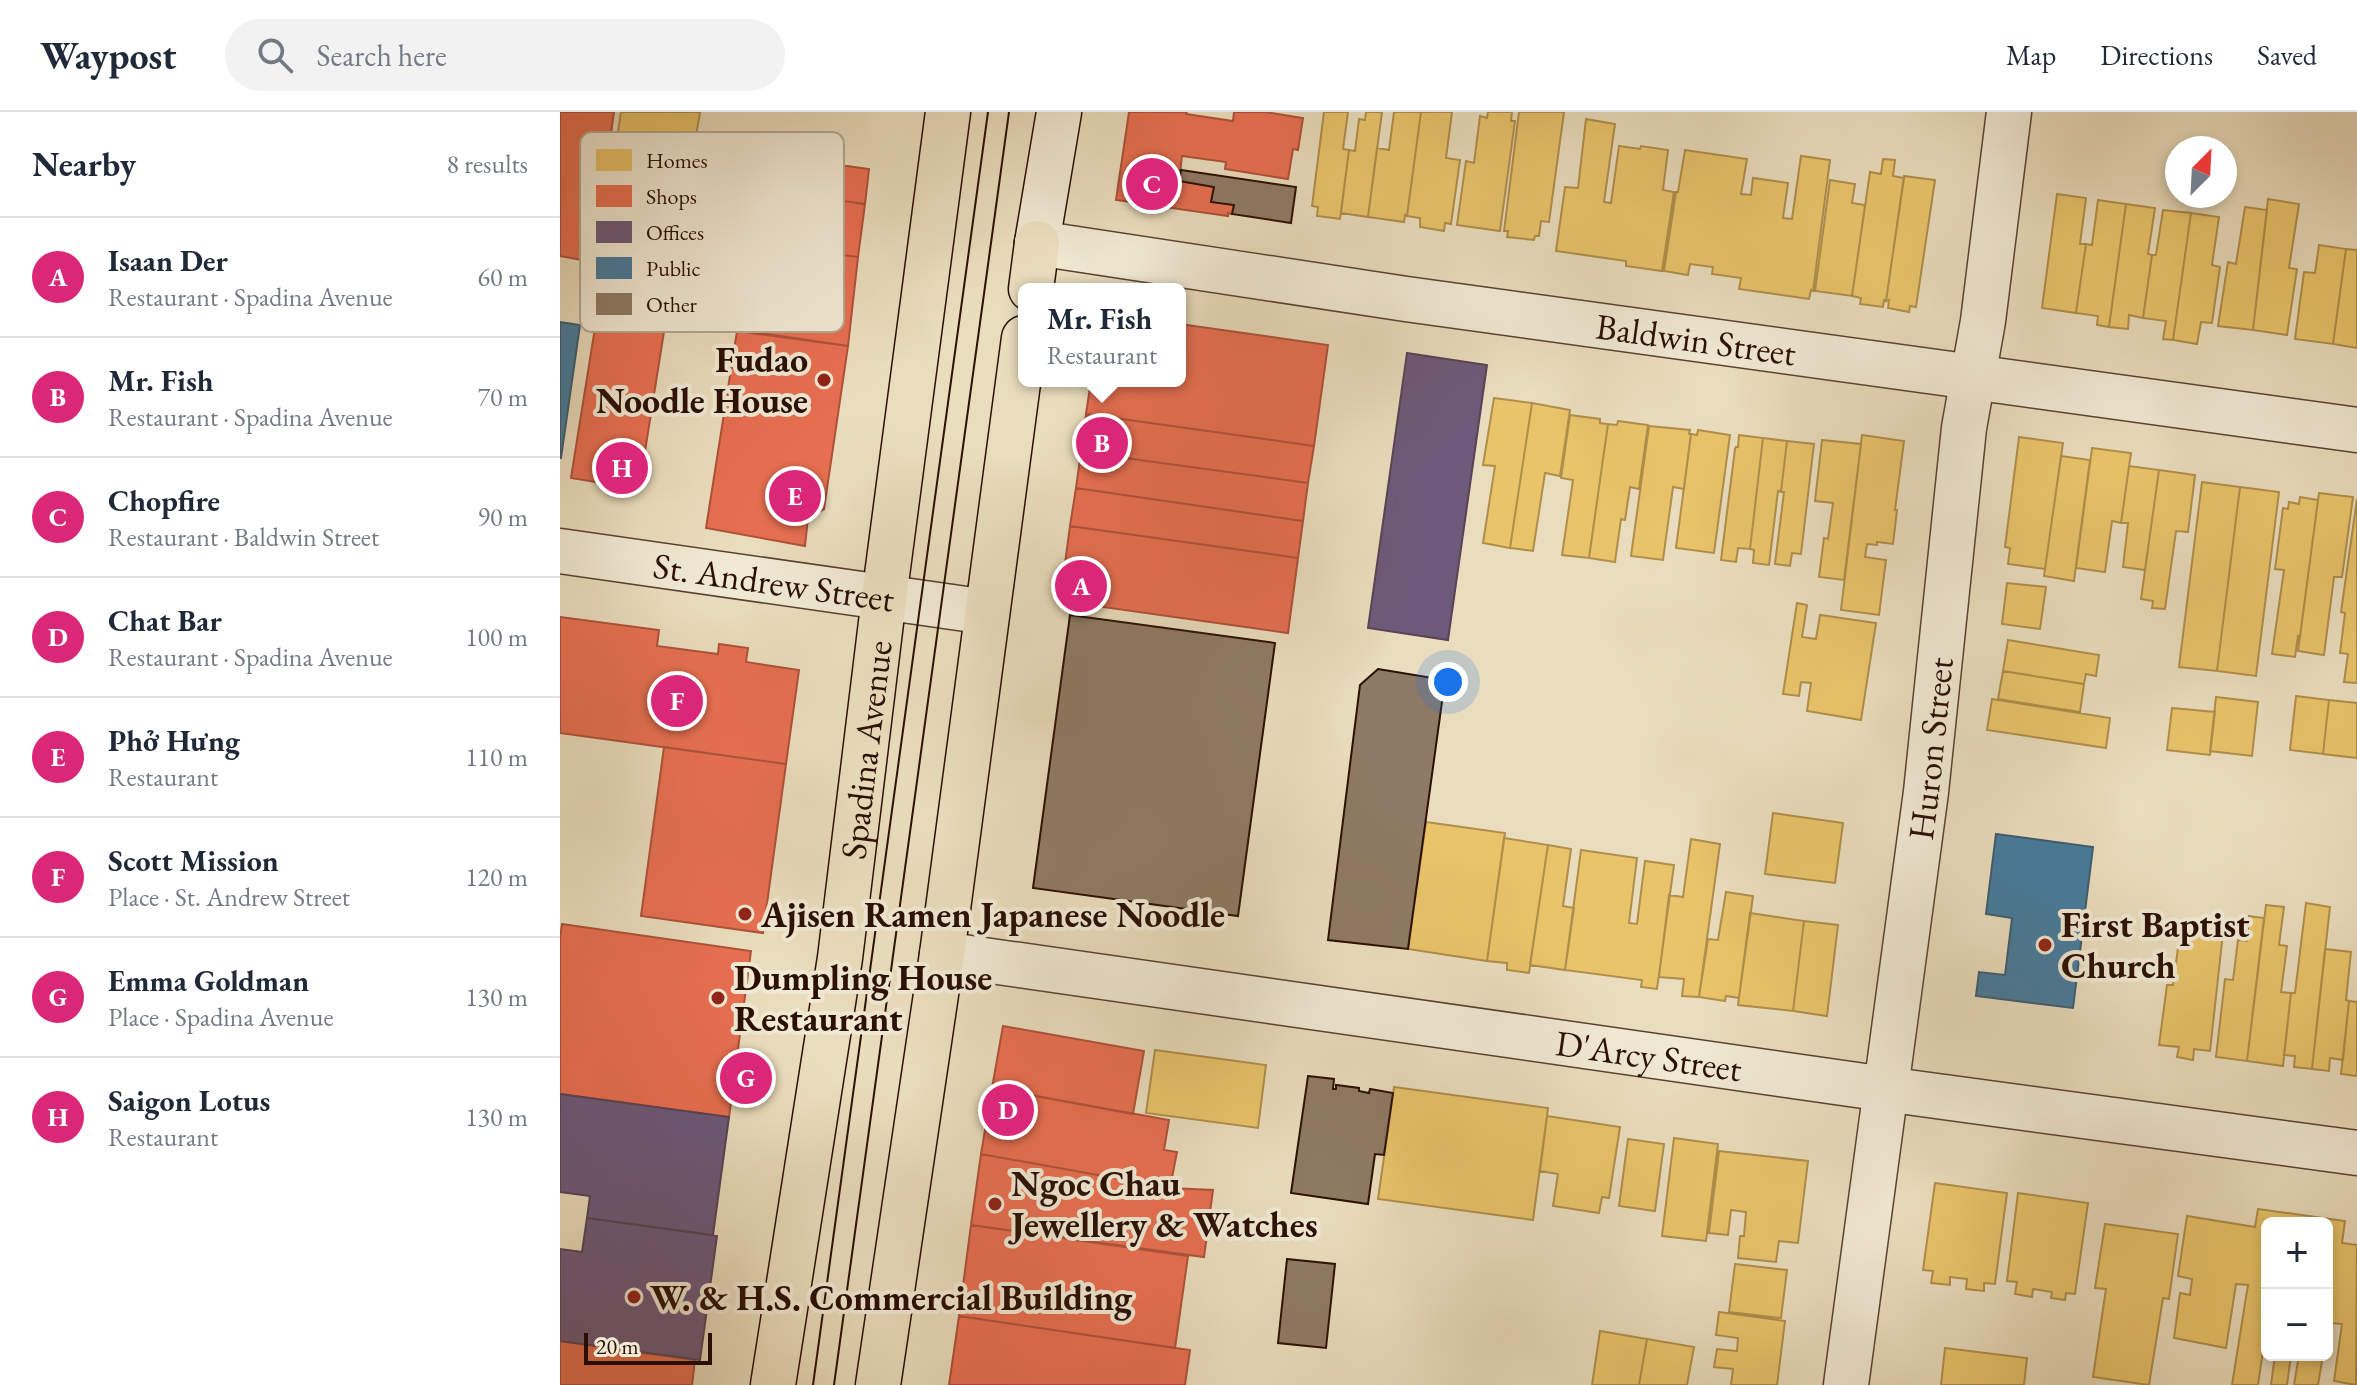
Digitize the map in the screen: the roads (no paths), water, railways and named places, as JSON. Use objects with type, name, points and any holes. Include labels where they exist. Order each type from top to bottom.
[{"type":"main road","name":"Spadina Avenue","points":[[773,1385],[840,958],[948,112]]},
{"type":"main road","points":[[1032,283],[1037,243]]},
{"type":"main road","points":[[878,1385],[942,954],[1018,382]]},
{"type":"street","points":[[1037,243],[1059,112]]},
{"type":"street","name":"Huron Street","points":[[1846,1385],[1929,767],[1964,428],[1983,321],[2009,112]]},
{"type":"street","name":"Baldwin Street","points":[[1037,243],[1406,299],[2357,430]]},
{"type":"street","name":"St. Andrew Street","points":[[560,551],[987,612]]},
{"type":"street","name":"D'Arcy Street","points":[[942,954],[2357,1153]]},
{"type":"tram line","points":[[813,1385],[988,112]]},
{"type":"tram line","points":[[834,1385],[1009,112]]},
{"type":"place","name":"Chopfire","points":[[1152,184]]},
{"type":"place","name":"Fudao Noodle House","points":[[824,380]]},
{"type":"place","name":"Mr. Fish","points":[[1102,443]]},
{"type":"place","name":"Saigon Lotus","points":[[622,468]]},
{"type":"place","name":"Phở Hưng","points":[[795,496]]},
{"type":"place","name":"Isaan Der","points":[[1081,586]]},
{"type":"place","name":"Scott Mission","points":[[677,701]]},
{"type":"place","name":"Ajisen Ramen Japanese Noodle","points":[[745,914]]},
{"type":"place","name":"First Baptist Church","points":[[2045,945]]},
{"type":"place","name":"Dumpling House Restaurant","points":[[718,998]]},
{"type":"place","name":"Emma Goldman","points":[[746,1078]]},
{"type":"place","name":"Chat Bar","points":[[1008,1110]]},
{"type":"place","name":"Ngoc Chau Jewellery & Watches","points":[[995,1204]]},
{"type":"place","name":"W. & H.S. Commercial Building","points":[[634,1297]]}]
